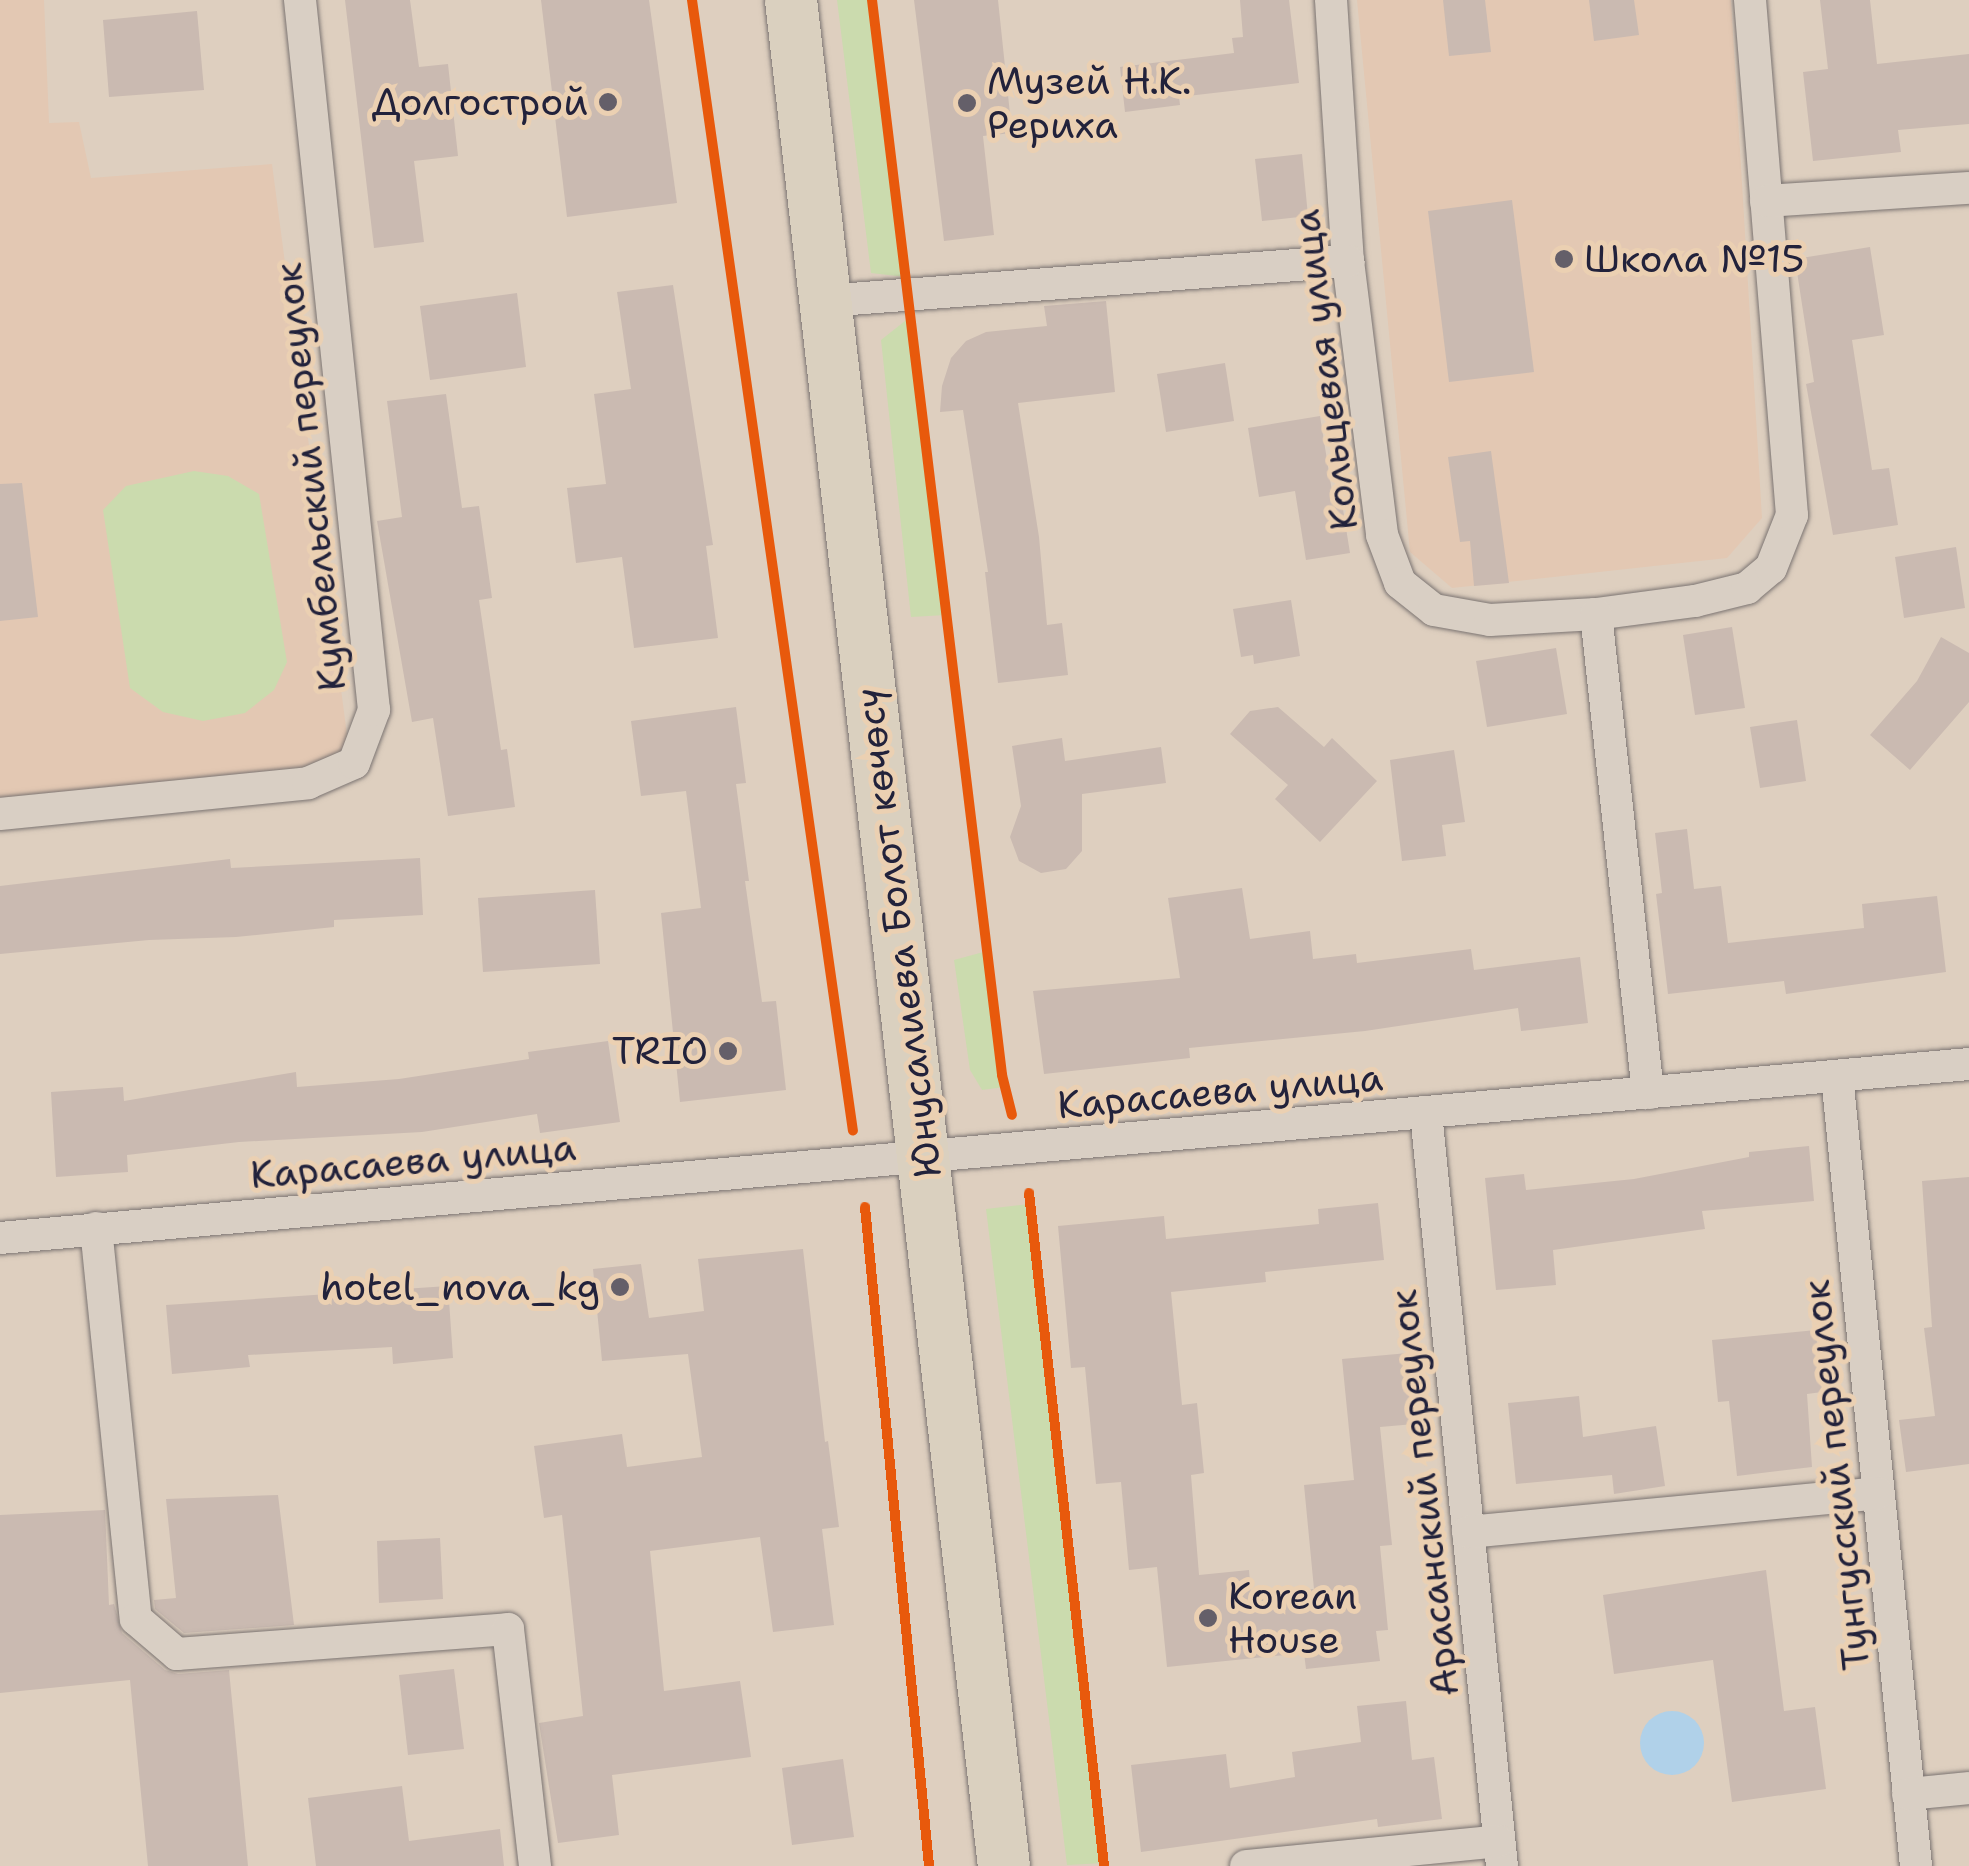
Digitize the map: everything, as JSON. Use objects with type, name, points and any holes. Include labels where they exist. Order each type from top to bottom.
[{"type":"main road","name":"Юнусалиева Болот көчөсү","points":[[790,0],[926,1158],[1004,1866]]},
{"type":"street","name":"Кумбельский переулок","points":[[0,814],[308,783],[354,763],[374,710],[300,0]]},
{"type":"street","name":"Кольцевая улица","points":[[1331,0],[1348,261],[1382,535],[1400,583],[1434,610],[1490,620],[1596,614],[1695,601],[1747,588],[1770,568],[1792,515],[1750,0]]},
{"type":"street","points":[[1766,201],[1969,188]]},
{"type":"street","points":[[825,301],[1348,261]]},
{"type":"street","points":[[1596,614],[1648,1093]]},
{"type":"street","name":"Карасаева улица","points":[[0,1238],[1969,1064]]},
{"type":"street","name":"Тунгусский переулок","points":[[1837,1076],[1916,1866]]},
{"type":"street","name":"Арасанский переулок","points":[[1426,1113],[1501,1853]]},
{"type":"street","points":[[96,1228],[136,1619],[177,1654],[508,1628],[535,1866]]},
{"type":"street","points":[[1468,1532],[1878,1493]]},
{"type":"street","points":[[1908,1794],[1969,1788]]},
{"type":"street","points":[[1246,1866],[1501,1853]]},
{"type":"shaded area","points":[[0,0],[44,0],[49,123],[79,122],[91,178],[272,164],[349,750],[307,769],[0,802]]},
{"type":"shaded area","name":"Школа №15","points":[[1357,0],[1731,0],[1762,518],[1727,558],[1452,588],[1410,552]]},
{"type":"green space","points":[[837,0],[872,0],[905,277],[871,273]]},
{"type":"green space","points":[[910,317],[946,615],[911,617],[881,340]]},
{"type":"green space","points":[[194,471],[228,476],[259,494],[287,662],[274,690],[245,713],[203,721],[163,712],[130,688],[103,510],[126,486]]},
{"type":"green space","points":[[987,951],[1005,1087],[982,1090],[970,1070],[954,960]]},
{"type":"green space","points":[[1030,1204],[1104,1863],[1067,1865],[986,1209]]},
{"type":"water","points":[[1672,1711],[1694,1721],[1704,1743],[1694,1765],[1672,1775],[1650,1765],[1640,1743],[1650,1721]]},
{"type":"building","points":[[345,0],[410,0],[419,67],[448,64],[458,156],[414,161],[424,242],[374,248]]},
{"type":"building","name":"Долгострой","points":[[541,0],[649,0],[677,203],[567,217]]},
{"type":"building","points":[[914,0],[998,0],[1012,133],[983,136],[994,235],[944,241]]},
{"type":"building","points":[[1240,0],[1289,0],[1299,83],[1179,97],[1180,105],[1125,112],[1120,67],[1234,53],[1232,38],[1243,37]]},
{"type":"building","points":[[1443,0],[1485,0],[1491,52],[1449,56]]},
{"type":"building","points":[[1589,0],[1634,0],[1639,35],[1594,41]]},
{"type":"building","points":[[1820,0],[1870,0],[1877,64],[1969,54],[1969,124],[1898,130],[1901,152],[1813,161],[1803,72],[1828,69]]},
{"type":"building","points":[[197,11],[204,90],[109,97],[103,20]]},
{"type":"building","points":[[1302,154],[1308,216],[1262,221],[1255,159]]},
{"type":"building","points":[[1512,200],[1534,372],[1449,382],[1428,211]]},
{"type":"building","points":[[1870,247],[1884,335],[1852,340],[1872,470],[1889,468],[1898,525],[1833,535],[1806,384],[1814,382],[1795,259]]},
{"type":"building","points":[[673,285],[713,545],[706,546],[718,638],[634,648],[622,557],[576,563],[567,488],[606,484],[594,394],[631,389],[617,292]]},
{"type":"building","points":[[517,293],[526,367],[430,380],[420,306]]},
{"type":"building","points":[[1106,301],[1115,392],[1018,403],[1039,537],[1047,625],[1062,623],[1068,675],[998,683],[988,572],[963,410],[940,412],[942,386],[951,358],[966,341],[986,332],[1047,326],[1044,306]]},
{"type":"building","points":[[1225,363],[1234,421],[1166,432],[1157,374]]},
{"type":"building","points":[[446,394],[462,508],[479,506],[492,598],[479,600],[501,750],[507,749],[515,807],[448,816],[433,718],[412,722],[377,521],[402,517],[387,401]]},
{"type":"building","points":[[1320,416],[1334,504],[1342,503],[1350,553],[1306,560],[1295,491],[1259,497],[1248,428]]},
{"type":"building","points":[[1491,451],[1509,583],[1474,586],[1470,541],[1460,542],[1448,457]]},
{"type":"building","points":[[22,483],[38,617],[0,621],[0,484]]},
{"type":"building","points":[[1956,547],[1965,608],[1904,618],[1895,557]]},
{"type":"building","points":[[1291,600],[1300,656],[1254,664],[1253,655],[1241,657],[1233,609]]},
{"type":"building","points":[[1732,627],[1745,708],[1695,715],[1683,635]]},
{"type":"building","points":[[1941,637],[1969,653],[1969,702],[1910,770],[1870,735],[1917,681]]},
{"type":"building","points":[[1556,648],[1567,714],[1487,727],[1476,661]]},
{"type":"building","points":[[736,707],[746,783],[736,784],[749,881],[745,881],[762,1002],[776,1001],[786,1090],[680,1102],[661,913],[701,908],[686,791],[641,796],[631,721]]},
{"type":"building","points":[[1278,707],[1324,747],[1332,738],[1377,781],[1320,842],[1275,799],[1288,785],[1230,734],[1250,711]]},
{"type":"building","points":[[1797,720],[1806,781],[1760,788],[1750,727]]},
{"type":"building","points":[[1062,738],[1065,761],[1161,747],[1166,783],[1082,794],[1082,851],[1066,869],[1041,873],[1019,861],[1010,837],[1021,806],[1012,746]]},
{"type":"building","points":[[1454,750],[1465,822],[1442,825],[1446,856],[1402,861],[1390,760]]},
{"type":"building","points":[[1687,829],[1694,889],[1721,886],[1728,943],[1864,928],[1862,904],[1937,896],[1946,972],[1786,994],[1784,981],[1668,994],[1656,894],[1662,893],[1655,833]]},
{"type":"building","points":[[420,858],[423,915],[334,920],[334,927],[236,937],[149,940],[0,954],[0,886],[230,859],[231,868]]},
{"type":"building","points":[[1242,888],[1250,939],[1310,931],[1313,959],[1356,954],[1357,963],[1471,949],[1474,970],[1580,957],[1588,1023],[1521,1031],[1518,1008],[1365,1031],[1189,1048],[1190,1058],[1044,1074],[1033,991],[1180,978],[1168,898]]},
{"type":"building","points":[[595,890],[600,964],[483,972],[478,898]]},
{"type":"building","points":[[608,1041],[620,1122],[540,1133],[537,1114],[422,1132],[239,1142],[127,1155],[128,1172],[56,1177],[51,1092],[123,1087],[124,1101],[296,1072],[297,1087],[399,1079],[529,1059],[528,1052]]},
{"type":"building","points":[[1809,1146],[1814,1201],[1702,1211],[1705,1229],[1553,1250],[1556,1285],[1496,1290],[1485,1178],[1524,1174],[1526,1190],[1634,1179],[1749,1157],[1749,1152]]},
{"type":"building","points":[[1969,1177],[1969,1464],[1906,1472],[1899,1420],[1935,1416],[1924,1328],[1932,1327],[1922,1181]]},
{"type":"building","points":[[1378,1203],[1384,1260],[1265,1272],[1266,1282],[1171,1292],[1182,1405],[1197,1403],[1204,1473],[1191,1475],[1199,1575],[1249,1570],[1251,1595],[1314,1589],[1304,1485],[1354,1480],[1342,1359],[1419,1352],[1426,1423],[1380,1427],[1392,1545],[1380,1546],[1388,1630],[1376,1631],[1380,1661],[1306,1669],[1304,1653],[1167,1667],[1157,1567],[1129,1570],[1121,1482],[1096,1484],[1085,1367],[1071,1368],[1058,1226],[1164,1216],[1166,1239],[1319,1224],[1318,1209]]},
{"type":"building","points":[[803,1249],[839,1527],[822,1529],[834,1625],[773,1632],[760,1537],[650,1551],[664,1691],[740,1681],[751,1757],[612,1775],[619,1835],[558,1843],[539,1723],[583,1716],[562,1515],[544,1518],[534,1446],[622,1434],[627,1467],[702,1457],[688,1354],[602,1361],[593,1269],[641,1264],[649,1318],[704,1311],[698,1259]]},
{"type":"building","points":[[448,1286],[453,1358],[393,1364],[392,1347],[248,1355],[250,1367],[172,1374],[166,1305]]},
{"type":"building","points":[[1816,1330],[1822,1392],[1807,1394],[1812,1467],[1737,1476],[1729,1401],[1718,1402],[1712,1340]]},
{"type":"building","points":[[1579,1396],[1583,1437],[1656,1426],[1665,1486],[1614,1494],[1612,1475],[1516,1484],[1508,1403]]},
{"type":"building","points":[[278,1495],[294,1625],[184,1633],[155,1609],[154,1600],[176,1598],[166,1499]]},
{"type":"building","points":[[105,1510],[109,1605],[114,1604],[122,1633],[165,1670],[178,1674],[229,1670],[248,1866],[148,1866],[130,1680],[0,1693],[0,1515]]},
{"type":"building","points":[[440,1538],[443,1599],[379,1603],[377,1541]]},
{"type":"building","points":[[1766,1570],[1784,1711],[1815,1707],[1826,1789],[1732,1802],[1713,1660],[1614,1674],[1603,1595]]},
{"type":"building","points":[[454,1669],[464,1749],[408,1755],[399,1675]]},
{"type":"building","points":[[1406,1701],[1412,1760],[1434,1757],[1442,1819],[1378,1827],[1377,1819],[1141,1852],[1131,1765],[1226,1754],[1230,1788],[1295,1777],[1292,1752],[1361,1742],[1357,1706]]},
{"type":"building","points":[[843,1759],[854,1837],[792,1845],[782,1768]]},
{"type":"building","points":[[402,1786],[409,1841],[500,1829],[504,1866],[316,1866],[308,1798]]},
{"type":"cycle path","points":[[692,0],[853,1131]]},
{"type":"cycle path","points":[[872,0],[1002,1075],[1012,1115]]},
{"type":"cycle path","points":[[1029,1193],[1104,1866]]},
{"type":"cycle path","points":[[865,1207],[929,1866]]},
{"type":"place","name":"Долгострой","points":[[608,102]]},
{"type":"place","name":"Музей Н.К. Рериха","points":[[967,103]]},
{"type":"place","name":"Школа №15","points":[[1564,259]]},
{"type":"place","name":"TRIO","points":[[728,1051]]},
{"type":"place","name":"hotel_nova_kg","points":[[620,1287]]},
{"type":"place","name":"Korean House","points":[[1208,1618]]}]
